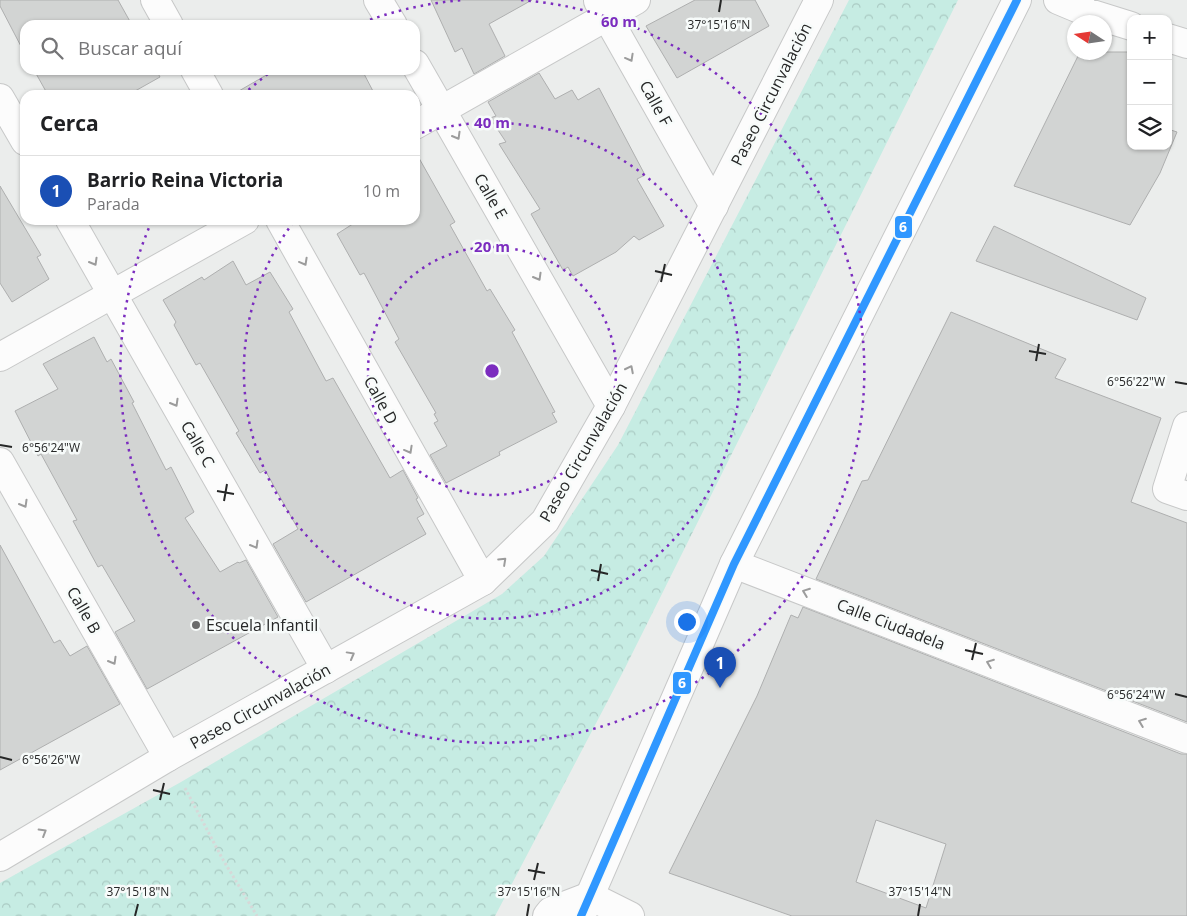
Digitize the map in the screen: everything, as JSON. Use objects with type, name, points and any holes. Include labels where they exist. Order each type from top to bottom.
[{"type":"street","points":[[155,0],[166,20]]},
{"type":"street","points":[[378,0],[390,20]]},
{"type":"street","points":[[420,122],[602,8],[636,0]]},
{"type":"street","points":[[585,906],[734,564],[1017,0]]},
{"type":"street","points":[[1058,0],[1089,13],[1127,25]]},
{"type":"street","name":"Paseo Circunvalación","points":[[0,856],[168,758],[483,580],[545,521],[611,406],[818,1]]},
{"type":"street","name":"Calle F","points":[[602,8],[714,206]]},
{"type":"street","points":[[1172,39],[1187,44]]},
{"type":"street","name":"Calle E","points":[[420,73],[611,406]]},
{"type":"street","points":[[198,75],[206,90]]},
{"type":"street","points":[[0,98],[20,132]]},
{"type":"street","name":"Calle C","points":[[73,225],[326,669]]},
{"type":"street","points":[[0,357],[236,225]]},
{"type":"street","name":"Calle D","points":[[283,225],[483,580]]},
{"type":"street","points":[[1177,492],[1187,426]]},
{"type":"street","name":"Calle B","points":[[0,462],[168,758]]},
{"type":"street","name":"Calle Ciudadela","points":[[734,564],[1187,740]]},
{"type":"street","points":[[547,916],[550,911],[585,906],[630,916]]},
{"type":"path","points":[[168,758],[222,858],[257,916]]},
{"type":"green space","points":[[849,0],[958,0],[625,668],[495,916],[0,916],[0,883],[181,782],[502,594],[544,556],[618,445]]},
{"type":"building","points":[[0,0],[118,0],[129,20],[20,20],[20,44],[0,6]]},
{"type":"building","points":[[431,0],[532,0],[489,24],[505,56],[474,74],[462,48],[455,52]]},
{"type":"building","points":[[695,0],[755,0],[769,26],[677,78],[646,26]]},
{"type":"building","points":[[1112,52],[1127,52],[1127,150],[1170,150],[1160,173],[1130,225],[1014,186],[1076,60],[1112,60]]},
{"type":"building","points":[[539,73],[555,99],[572,90],[578,100],[599,88],[645,175],[637,179],[664,226],[639,240],[634,236],[616,252],[573,276],[568,267],[563,270],[531,214],[540,209],[499,144],[506,142],[490,118],[496,116],[488,102]]},
{"type":"building","points":[[37,75],[159,75],[160,77],[137,90],[45,90]]},
{"type":"building","points":[[266,75],[365,75],[372,90],[241,90]]},
{"type":"building","points":[[1172,130],[1177,132],[1172,144]]},
{"type":"building","points":[[420,160],[455,222],[450,225],[487,291],[490,289],[515,330],[512,332],[555,412],[552,413],[557,422],[499,452],[500,455],[446,483],[430,455],[447,446],[434,423],[438,421],[434,414],[436,413],[395,342],[399,339],[364,273],[360,275],[337,234],[351,225],[420,225]]},
{"type":"building","points":[[0,186],[20,220],[20,225],[23,225],[41,255],[37,257],[49,279],[12,302],[0,283]]},
{"type":"building","points":[[994,226],[1146,298],[1137,320],[976,261]]},
{"type":"building","points":[[233,261],[246,285],[270,272],[293,309],[289,312],[326,381],[333,378],[390,478],[403,470],[424,514],[417,518],[426,534],[306,602],[273,544],[298,529],[265,470],[260,473],[236,433],[239,431],[200,363],[196,365],[174,325],[176,322],[163,300],[202,277],[204,280]]},
{"type":"building","points":[[951,312],[1066,359],[1055,378],[1161,418],[1131,502],[1187,523],[1187,722],[816,579],[862,481],[868,480]]},
{"type":"building","points":[[94,337],[107,362],[111,359],[134,402],[132,403],[166,470],[171,467],[194,512],[185,518],[220,572],[238,562],[246,560],[278,617],[147,689],[115,632],[135,621],[102,565],[98,567],[73,521],[77,520],[41,454],[38,456],[15,411],[58,389],[43,364]]},
{"type":"building","points":[[0,545],[54,643],[60,640],[70,656],[87,646],[120,704],[0,770]]},
{"type":"building","points":[[803,607],[1181,754],[1187,754],[1187,916],[792,916],[669,873],[757,696],[791,615],[798,618]],"holes":[[[876,820],[946,844],[926,908],[856,882]]]},
{"type":"transit line","name":"6","points":[[581,916],[734,564],[1017,0]]},
{"type":"place","name":"Escuela Infantil","points":[[196,625]]},
{"type":"place","name":"Barrio Reina Victoria","points":[[720,688]]}]
